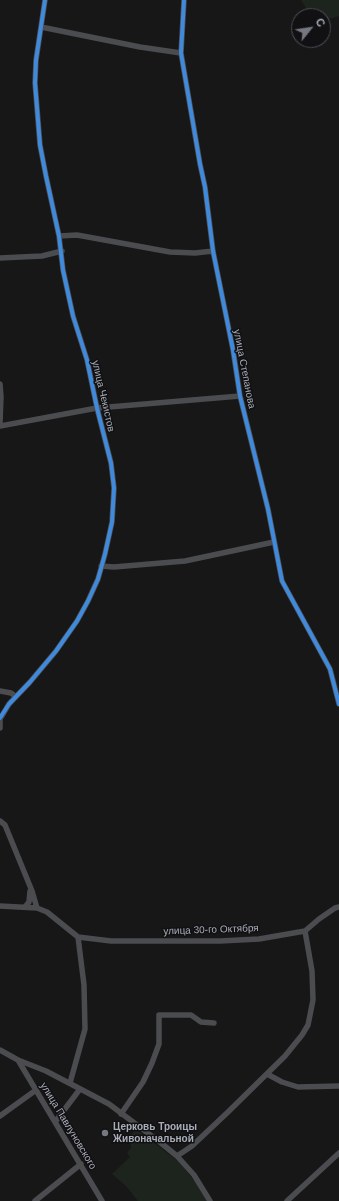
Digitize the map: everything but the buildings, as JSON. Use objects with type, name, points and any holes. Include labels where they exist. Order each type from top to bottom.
[{"type":"street","name":"улица Чекистов","points":[[0,719],[15,696],[30,682],[51,657],[77,621],[98,579],[112,522],[114,488],[111,463],[87,360],[73,316],[63,270],[62,251],[40,145],[35,82],[36,60],[45,0]]},
{"type":"street","name":"улица Степанова","points":[[184,0],[181,53],[205,187],[212,251],[233,350],[240,396],[268,509],[282,580],[330,669],[339,704]]},
{"type":"street","points":[[41,27],[140,47],[181,53]]},
{"type":"street","points":[[59,236],[77,236],[170,252],[195,253],[212,251]]},
{"type":"street","points":[[0,258],[42,256],[62,251]]},
{"type":"street","points":[[0,384],[0,424],[97,408],[240,396]]},
{"type":"street","points":[[101,566],[114,567],[185,561],[274,542]]},
{"type":"street","points":[[0,691],[11,693],[15,696]]},
{"type":"street","points":[[0,719],[0,728]]},
{"type":"street","points":[[0,821],[5,825],[30,886],[37,908]]},
{"type":"street","points":[[25,907],[29,902],[30,886]]},
{"type":"street","points":[[0,906],[37,908],[47,912],[78,937],[84,985],[85,1029],[70,1083]]},
{"type":"street","points":[[177,1156],[192,1146],[228,1112],[267,1074],[302,1035],[308,1025],[313,1000],[312,971],[305,931],[319,919],[339,906]]},
{"type":"street","name":"улица 30-го Октября","points":[[78,937],[112,941],[220,941],[259,939],[305,931]]},
{"type":"street","points":[[121,1114],[143,1082],[152,1063],[159,1044],[159,1015],[191,1015],[201,1022],[214,1023]]},
{"type":"street","name":"улица Павлуновского","points":[[0,1050],[18,1060],[46,1071],[109,1104],[177,1156],[194,1175],[210,1201]]},
{"type":"street","name":"улица Павлуновского","points":[[18,1060],[102,1201]]},
{"type":"street","points":[[267,1074],[282,1082],[298,1087],[339,1086]]},
{"type":"street","points":[[55,1122],[80,1089]]},
{"type":"street","points":[[0,1116],[36,1090]]},
{"type":"street","points":[[286,1201],[339,1153]]},
{"type":"street","points":[[35,1201],[80,1164]]},
{"type":"shaded area","points":[[301,0],[339,0],[339,16],[331,18],[331,8],[306,8]]},
{"type":"shaded area","points":[[136,1129],[178,1161],[196,1183],[207,1201],[138,1201],[126,1186],[112,1174],[130,1157],[127,1153],[131,1148],[129,1137]]},
{"type":"cycle path","points":[[0,718],[9,704],[56,651],[77,621],[98,579],[112,522],[114,488],[111,463],[87,360],[73,316],[63,270],[59,236],[40,145],[35,83],[36,60],[45,0]]},
{"type":"cycle path","points":[[184,0],[181,53],[205,187],[213,251],[233,350],[240,396],[268,509],[282,581],[330,669],[339,704]]},
{"type":"place","name":"Церковь Троицы Живоначальной","points":[[105,1133]]}]
